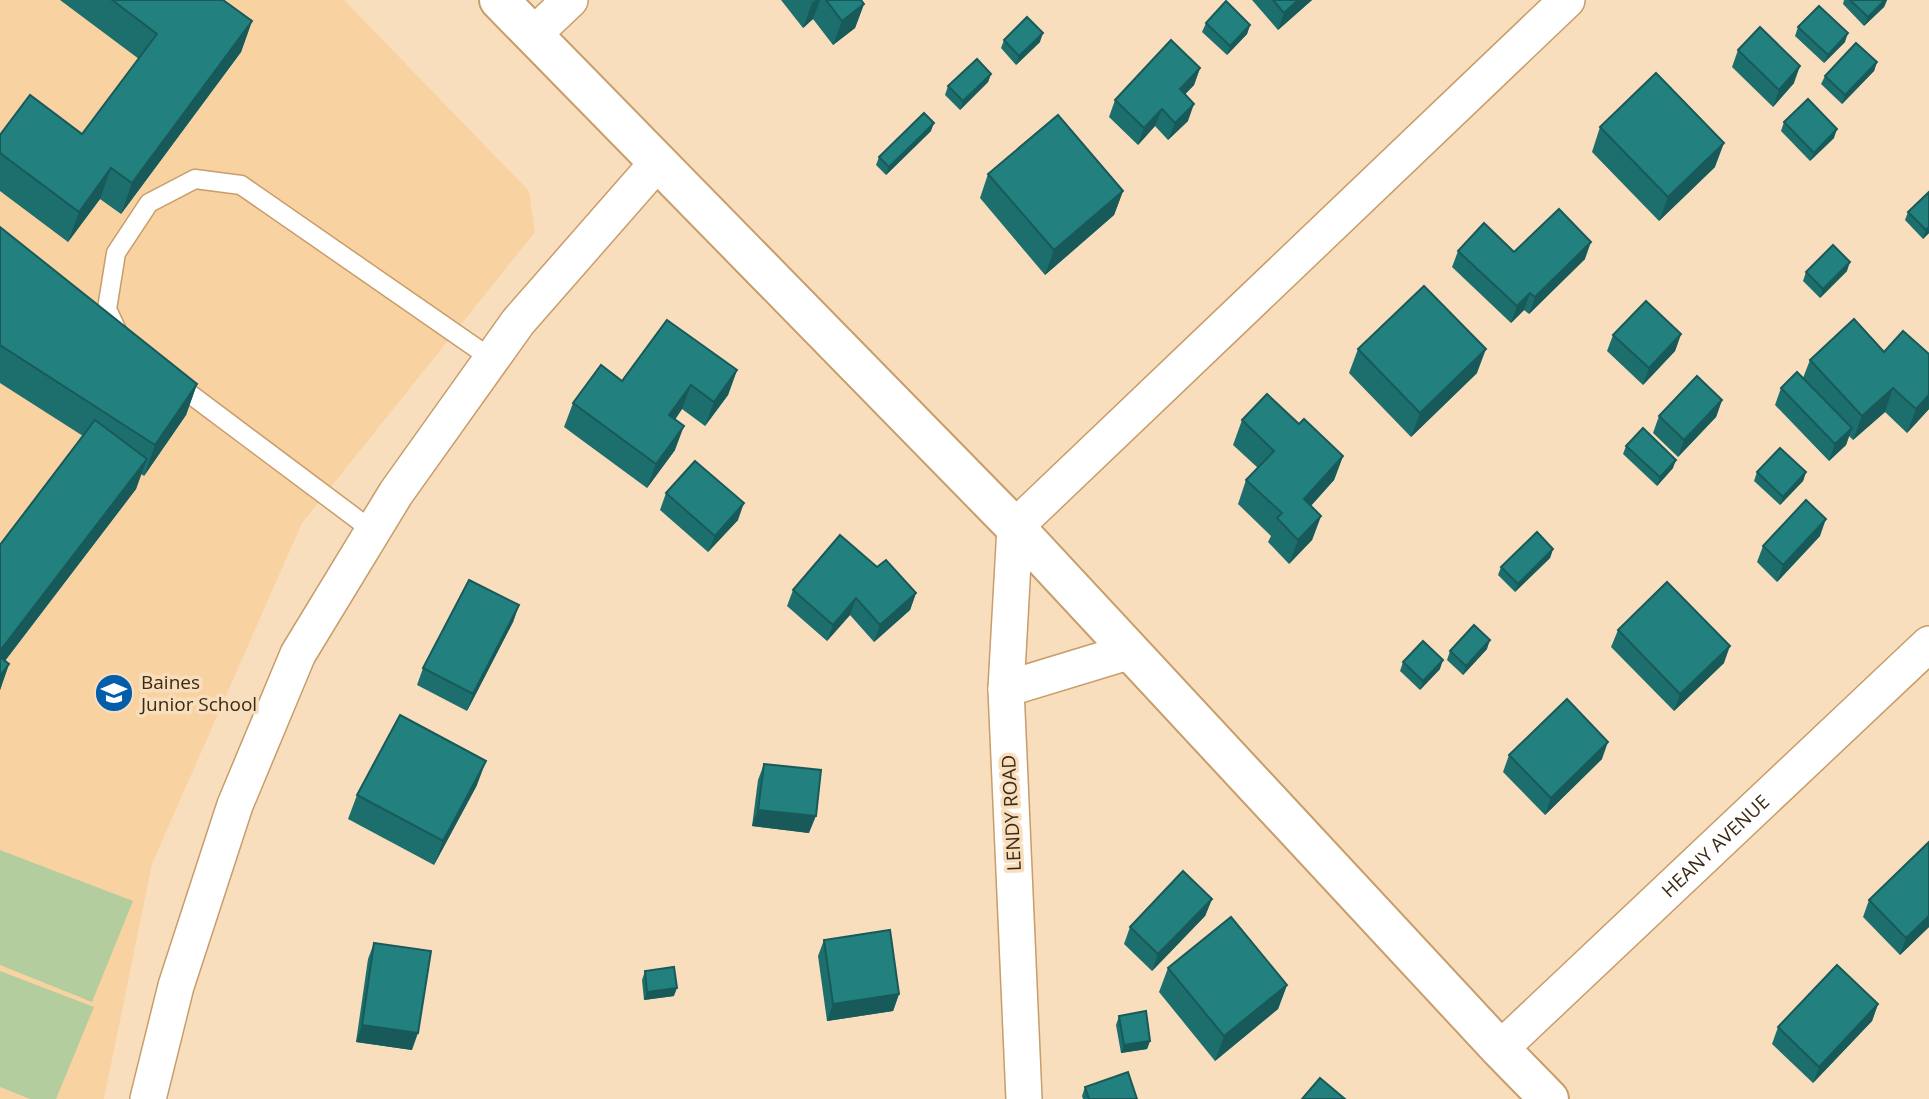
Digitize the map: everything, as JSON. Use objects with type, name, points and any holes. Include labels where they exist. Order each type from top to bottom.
[{"type":"street","points":[[499,0],[1015,527],[1549,1099]]},
{"type":"street","points":[[533,35],[570,0]]},
{"type":"street","points":[[1015,527],[1567,0]]},
{"type":"street","points":[[148,1099],[176,986],[235,805],[298,654],[397,493],[518,322],[658,162]]},
{"type":"street","name":"LENDY ROAD","points":[[1015,527],[1006,689],[1024,1099]]},
{"type":"street","name":"HEANY AVENUE","points":[[1500,1049],[1929,644]]},
{"type":"street","points":[[1006,689],[1131,651]]},
{"type":"lane","points":[[135,353],[124,345],[107,309],[116,253],[149,203],[195,178],[241,185],[492,359]]},
{"type":"lane","points":[[156,369],[373,531]]},
{"type":"shaded area","name":"Baines Junior School","points":[[0,0],[344,0],[529,191],[535,232],[302,523],[152,864],[104,1099],[0,1099]]},
{"type":"green space","points":[[0,850],[133,901],[92,1002],[0,965]]},
{"type":"green space","points":[[0,971],[94,1007],[56,1099],[30,1099],[0,1087]]},
{"type":"building","points":[[112,0],[223,0],[252,21],[132,183],[111,168],[79,212],[0,153],[0,135],[30,95],[82,134],[157,34]]},
{"type":"building","points":[[826,0],[861,0],[864,4],[842,21]]},
{"type":"building","points":[[1273,0],[1298,0],[1284,13]]},
{"type":"building","points":[[1850,0],[1885,0],[1868,17]]},
{"type":"building","points":[[1226,1],[1250,25],[1230,46],[1206,23]]},
{"type":"building","points":[[1819,6],[1848,33],[1828,55],[1798,27]]},
{"type":"building","points":[[1027,17],[1043,33],[1019,56],[1004,40]]},
{"type":"building","points":[[1760,27],[1800,66],[1779,90],[1738,50]]},
{"type":"building","points":[[1171,40],[1200,68],[1180,89],[1194,104],[1175,123],[1162,109],[1144,128],[1115,100]]},
{"type":"building","points":[[1856,43],[1877,62],[1845,95],[1825,76]]},
{"type":"building","points":[[977,59],[991,74],[963,101],[948,86]]},
{"type":"building","points":[[1656,73],[1724,143],[1668,197],[1600,127]]},
{"type":"building","points":[[1808,99],[1837,129],[1814,153],[1784,122]]},
{"type":"building","points":[[924,113],[934,123],[889,167],[879,157]]},
{"type":"building","points":[[1058,115],[1123,191],[1054,250],[988,174]]},
{"type":"building","points":[[1929,192],[1929,227],[1926,230],[1908,212]]},
{"type":"building","points":[[1559,209],[1591,242],[1535,297],[1530,293],[1517,306],[1458,251],[1484,223],[1514,252]]},
{"type":"building","points":[[0,227],[197,384],[155,445],[0,345]]},
{"type":"building","points":[[1833,245],[1850,262],[1823,289],[1806,272]]},
{"type":"building","points":[[1424,286],[1486,349],[1420,413],[1358,349]]},
{"type":"building","points":[[1646,301],[1681,334],[1649,368],[1613,335]]},
{"type":"building","points":[[1854,319],[1884,352],[1903,331],[1929,354],[1929,395],[1916,409],[1893,388],[1862,416],[1810,360]]},
{"type":"building","points":[[667,320],[737,370],[714,402],[691,385],[669,415],[684,426],[656,464],[573,403],[601,365],[622,381]]},
{"type":"building","points":[[1797,372],[1852,428],[1835,444],[1781,388]]},
{"type":"building","points":[[1697,376],[1722,400],[1684,440],[1659,416]]},
{"type":"building","points":[[1267,394],[1299,424],[1304,419],[1343,456],[1304,499],[1321,516],[1298,540],[1277,518],[1282,513],[1246,480],[1274,451],[1242,420]]},
{"type":"building","points":[[95,420],[147,459],[0,651],[0,545]]},
{"type":"building","points":[[1643,428],[1676,460],[1660,477],[1626,446]]},
{"type":"building","points":[[1780,448],[1806,472],[1783,497],[1757,472]]},
{"type":"building","points":[[695,461],[744,503],[715,536],[666,493]]},
{"type":"building","points":[[1806,500],[1826,519],[1783,565],[1763,546]]},
{"type":"building","points":[[1537,532],[1553,549],[1518,584],[1501,567]]},
{"type":"building","points":[[840,535],[877,567],[886,560],[916,593],[880,625],[856,598],[833,625],[793,590]]},
{"type":"building","points":[[469,580],[519,605],[473,694],[423,668]]},
{"type":"building","points":[[1667,582],[1730,646],[1680,694],[1618,630]]},
{"type":"building","points":[[1474,625],[1490,640],[1466,666],[1450,651]]},
{"type":"building","points":[[1423,641],[1443,660],[1423,681],[1403,662]]},
{"type":"building","points":[[0,657],[9,664],[0,676]]},
{"type":"building","points":[[1567,699],[1608,742],[1551,798],[1509,755]]},
{"type":"building","points":[[400,715],[486,761],[443,841],[357,795]]},
{"type":"building","points":[[764,764],[821,770],[816,816],[758,810]]},
{"type":"building","points":[[1929,842],[1929,916],[1906,938],[1869,900]]},
{"type":"building","points":[[1183,871],[1212,899],[1158,954],[1130,927]]},
{"type":"building","points":[[1231,917],[1287,985],[1224,1036],[1168,968]]},
{"type":"building","points":[[890,930],[899,994],[833,1004],[824,940]]},
{"type":"building","points":[[374,943],[431,951],[418,1033],[362,1025]]},
{"type":"building","points":[[1837,965],[1878,1004],[1819,1067],[1778,1027]]},
{"type":"building","points":[[674,967],[677,988],[647,992],[645,971]]},
{"type":"building","points":[[1146,1011],[1150,1041],[1124,1045],[1119,1016]]},
{"type":"building","points":[[1128,1072],[1137,1099],[1089,1099],[1085,1087]]},
{"type":"building","points":[[1320,1078],[1345,1099],[1302,1099]]},
{"type":"place","name":"Baines Junior School","points":[[114,693]]}]
